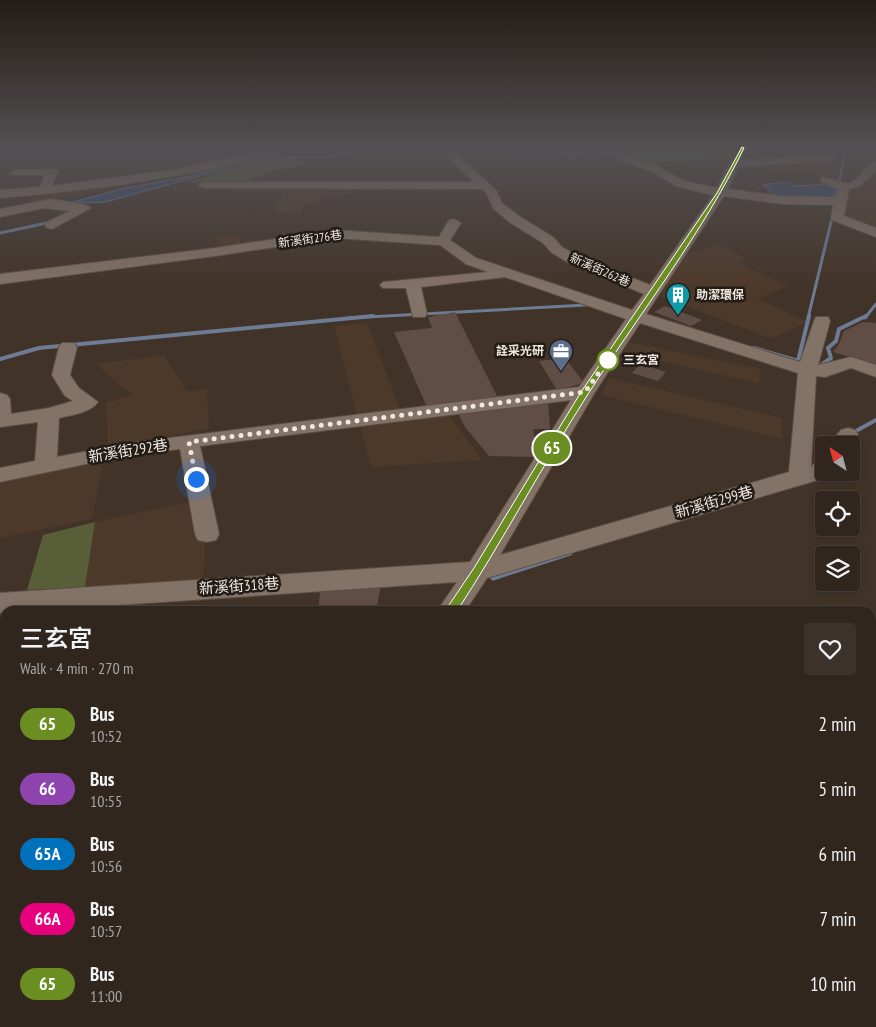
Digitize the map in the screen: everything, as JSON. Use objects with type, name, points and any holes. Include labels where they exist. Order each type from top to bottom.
[{"type":"street","points":[[0,213],[82,196]]},
{"type":"street","name":"新溪街262巷","points":[[493,196],[497,205],[514,219],[548,240],[557,250],[574,260],[652,292]]},
{"type":"street","points":[[454,606],[478,571],[585,392],[718,196]]},
{"type":"street","points":[[746,196],[773,199],[840,200]]},
{"type":"street","points":[[843,196],[840,200],[837,217],[876,233]]},
{"type":"street","points":[[46,204],[80,208],[52,225]]},
{"type":"street","points":[[454,223],[443,241],[471,261],[508,274],[637,318],[807,370],[825,371],[850,362],[876,371]]},
{"type":"street","name":"新溪街276巷","points":[[0,279],[346,234],[398,233],[443,241]]},
{"type":"street","points":[[346,234],[342,240],[379,243]]},
{"type":"street","points":[[250,247],[254,265]]},
{"type":"street","points":[[388,285],[471,261]]},
{"type":"street","points":[[414,276],[508,274]]},
{"type":"street","points":[[414,276],[419,314]]},
{"type":"street","points":[[797,477],[800,472],[807,370],[822,321]]},
{"type":"street","points":[[0,399],[1,421],[73,410],[88,402],[72,392],[61,375],[68,347]]},
{"type":"street","name":"新溪街292巷","points":[[0,475],[129,449],[585,392]]},
{"type":"street","points":[[46,465],[49,414]]},
{"type":"street","points":[[189,442],[207,534]]},
{"type":"street","name":"新溪街299巷","points":[[478,571],[815,473]]},
{"type":"street","name":"新溪街318巷","points":[[0,603],[478,571]]},
{"type":"shaded area","points":[[33,196],[76,196],[27,207]]},
{"type":"shaded area","points":[[282,196],[321,196],[317,204],[305,204],[300,214],[274,213]]},
{"type":"shaded area","points":[[847,196],[876,196],[876,232],[842,216]]},
{"type":"shaded area","points":[[242,235],[239,247],[220,250],[216,237]]},
{"type":"shaded area","points":[[719,244],[748,259],[737,263],[788,286],[758,299],[808,322],[771,339],[661,296],[669,278],[687,253]]},
{"type":"shaded area","points":[[367,323],[400,409],[447,412],[482,460],[371,467],[334,326]]},
{"type":"shaded area","points":[[628,342],[761,369],[759,383],[623,353]]},
{"type":"shaded area","points":[[164,355],[187,391],[207,389],[209,429],[108,446],[106,403],[132,395],[96,364]]},
{"type":"shaded area","points":[[609,378],[782,418],[782,439],[601,395]]},
{"type":"shaded area","points":[[103,460],[92,519],[0,538],[0,479]]},
{"type":"shaded area","points":[[208,498],[203,579],[85,587],[95,522]]},
{"type":"green space","points":[[95,522],[85,587],[27,590],[43,535]]},
{"type":"water","points":[[96,196],[127,196],[105,202],[66,204]]},
{"type":"water","points":[[777,196],[832,196],[830,197]]},
{"type":"building","name":"助潔環保","points":[[665,306],[702,320],[691,326],[654,312]]},
{"type":"building","points":[[455,312],[498,398],[427,407],[394,332],[432,328],[428,317]]},
{"type":"building","points":[[863,322],[876,323],[876,365],[833,352],[839,344],[844,331]]},
{"type":"building","name":"詮采光研","points":[[565,358],[584,383],[557,390],[539,361]]},
{"type":"building","points":[[640,364],[666,372],[658,381],[632,373]]},
{"type":"building","points":[[548,400],[550,429],[533,429],[538,457],[489,456],[465,427],[457,411]]},
{"type":"building","points":[[382,579],[377,606],[319,606],[321,583]]},
{"type":"waterway","points":[[831,223],[833,215]]},
{"type":"waterway","points":[[0,233],[51,222],[46,223]]},
{"type":"waterway","points":[[808,318],[831,222]]},
{"type":"waterway","points":[[865,318],[876,304]]},
{"type":"waterway","points":[[356,318],[586,305]]},
{"type":"waterway","points":[[356,318],[373,316]]},
{"type":"waterway","points":[[754,348],[798,361],[809,316]]},
{"type":"waterway","points":[[821,365],[831,358],[828,348],[836,341],[839,329],[866,316]]},
{"type":"waterway","points":[[349,318],[356,318]]},
{"type":"waterway","points":[[0,359],[39,348],[356,318]]},
{"type":"waterway","points":[[852,436],[856,431],[876,420]]},
{"type":"waterway","points":[[493,578],[570,553]]},
{"type":"bus line","name":"65","points":[[454,606],[478,571],[585,392],[718,196]]},
{"type":"place","name":"助潔環保","points":[[678,316]]},
{"type":"place","name":"三玄宮","points":[[608,360]]},
{"type":"place","name":"詮采光研","points":[[561,372]]},
{"type":"route","points":[[196,479],[189,442],[585,392],[608,360]]}]
